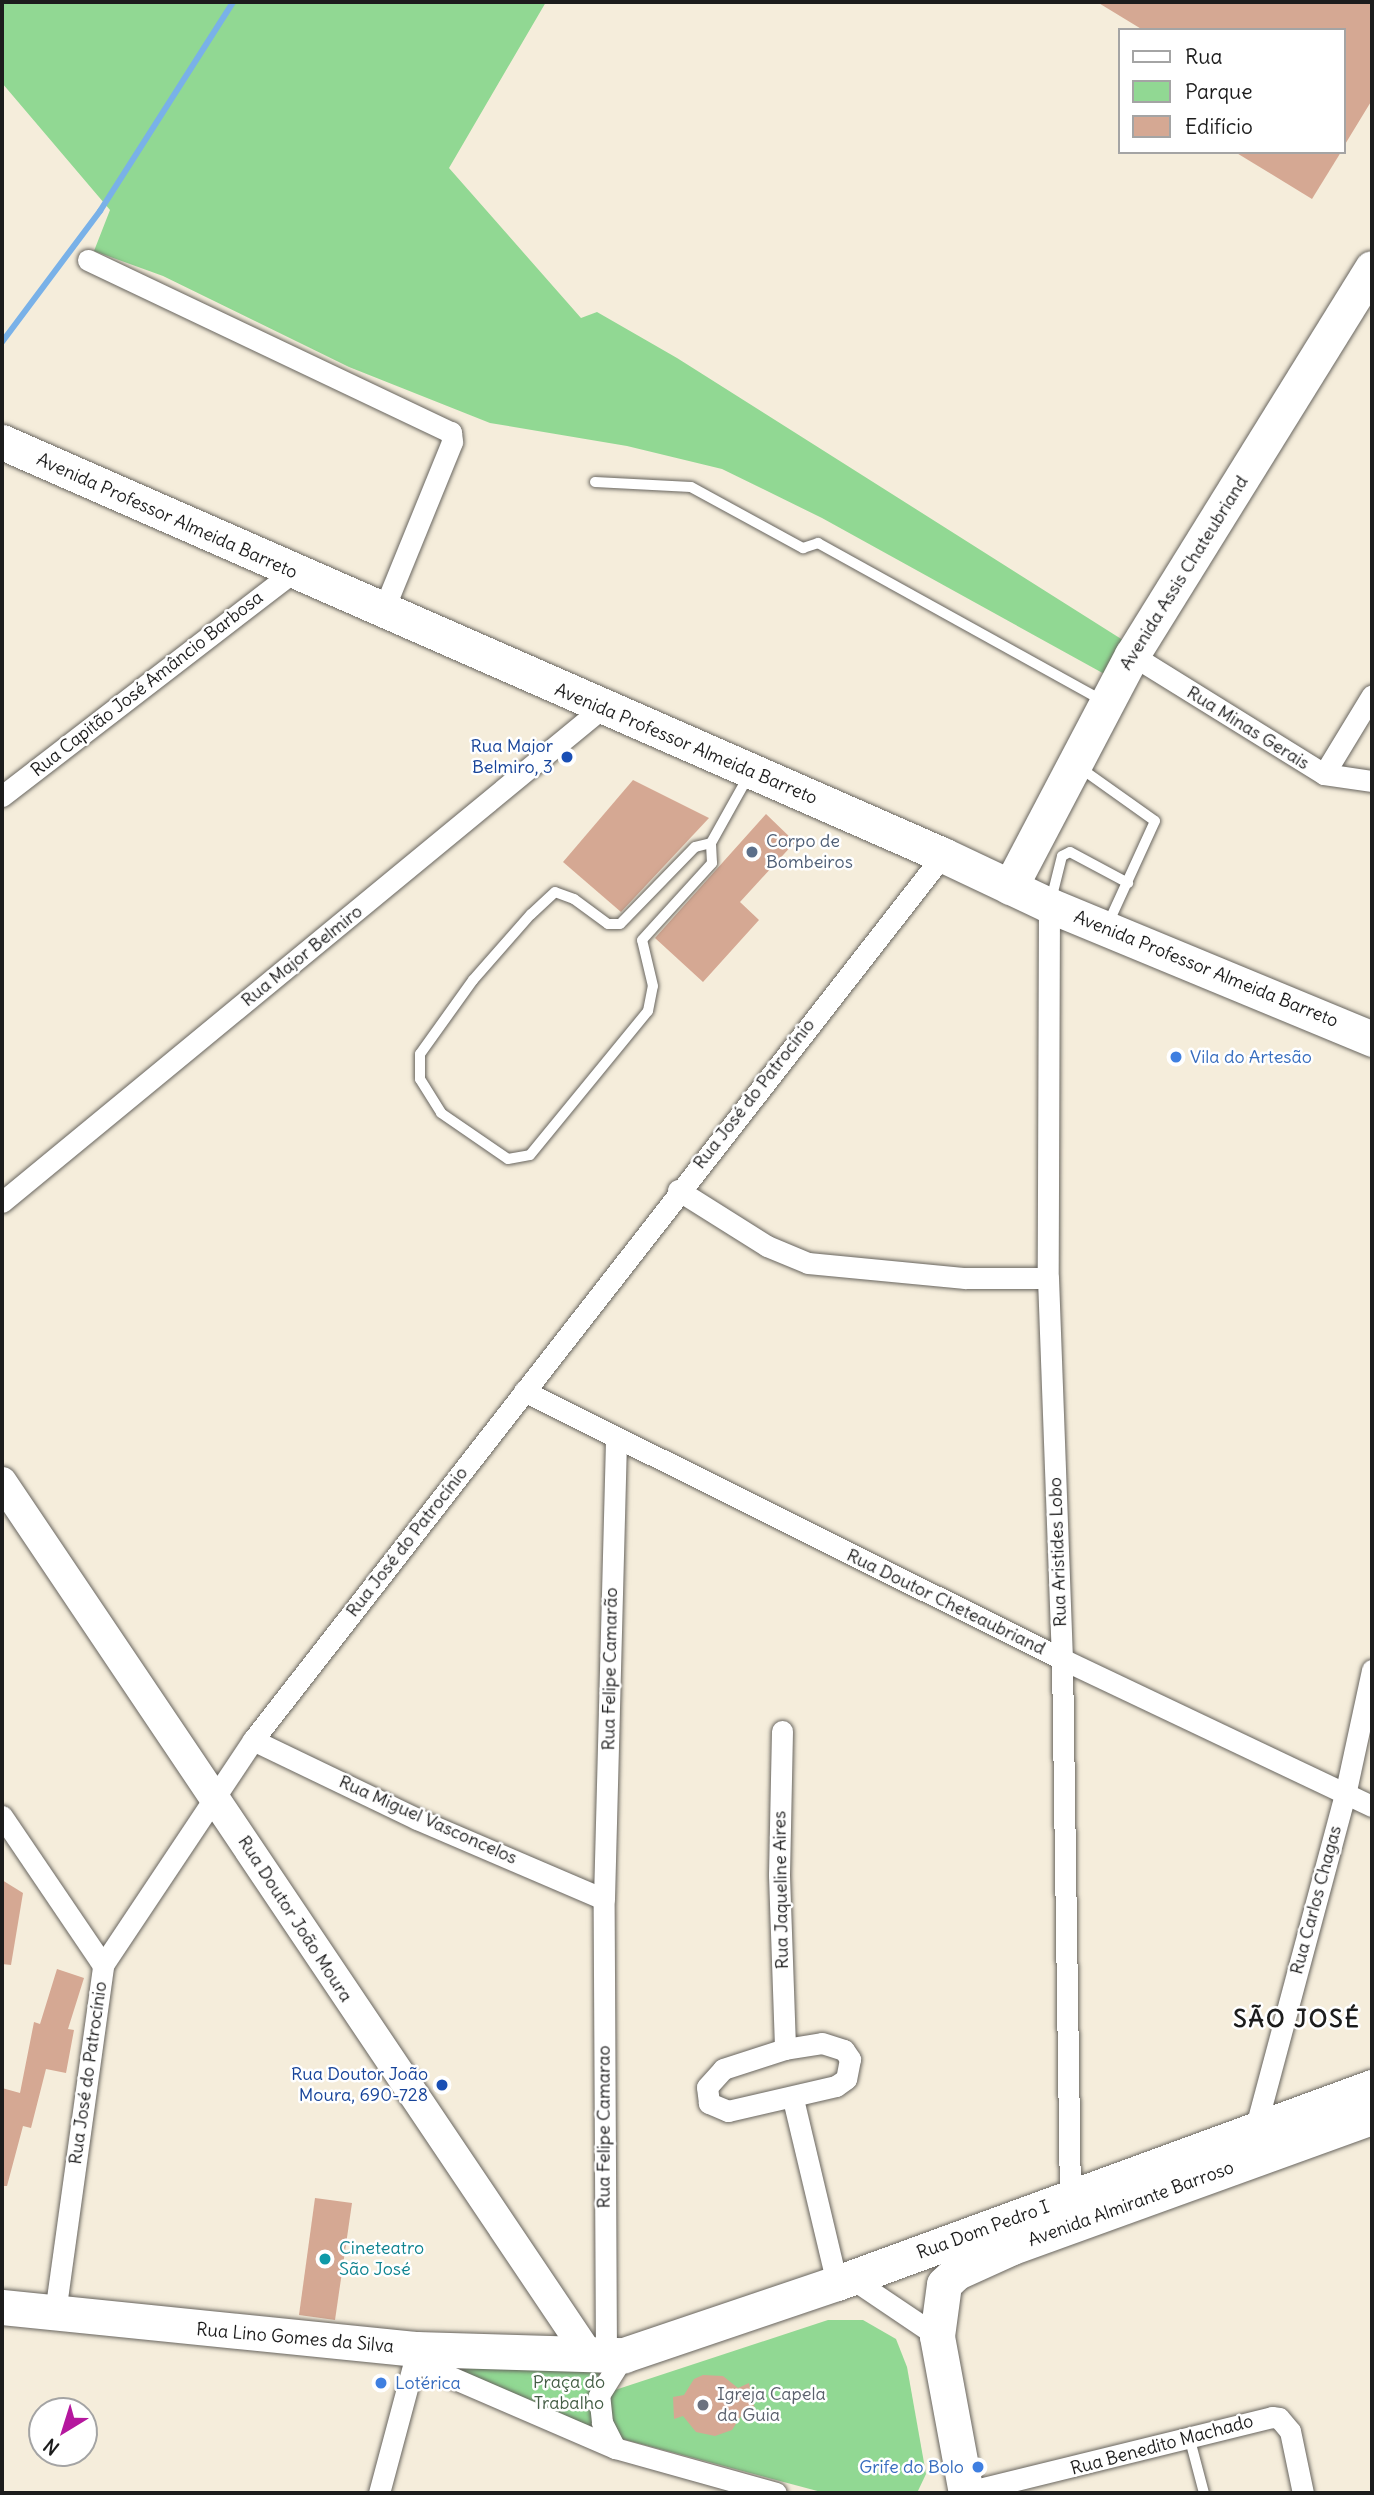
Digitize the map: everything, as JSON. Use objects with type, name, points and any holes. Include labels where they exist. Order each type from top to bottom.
[{"type":"main road","name":"Avenida Assis Chateubriand","points":[[1010,887],[1132,655],[1372,268]]},
{"type":"main road","name":"Avenida Professor Almeida Barreto","points":[[2,442],[602,708],[943,855],[1049,905],[1372,1038]]},
{"type":"main road","name":"Rua Doutor João Moura","points":[[2,1482],[217,1798],[348,2000],[606,2356]]},
{"type":"main road","name":"Rua Dom Pedro I","points":[[606,2356],[844,2281],[1372,2087]]},
{"type":"main road","name":"Avenida Almirante Barroso","points":[[965,2493],[937,2336],[944,2284],[977,2260],[1372,2117]]},
{"type":"main road","name":"Rua Lino Gomes da Silva","points":[[2,2307],[417,2355],[485,2348],[606,2356]]},
{"type":"street","points":[[88,260],[451,432],[452,442],[383,611]]},
{"type":"street","name":"Rua Capitão José Amâncio Barbosa","points":[[2,796],[293,572]]},
{"type":"street","name":"Rua Minas Gerais","points":[[1132,655],[1324,774],[1372,781]]},
{"type":"street","points":[[1324,774],[1372,695]]},
{"type":"street","name":"Rua Major Belmiro","points":[[2,1202],[602,708]]},
{"type":"street","name":"Rua José do Patrocínio","points":[[55,2313],[103,1965],[217,1798],[253,1740],[678,1190],[943,855]]},
{"type":"street","name":"Rua Aristides Lobo","points":[[1049,905],[1048,1278],[1062,1659],[1070,2199]]},
{"type":"street","points":[[678,1190],[766,1246],[808,1263],[965,1278],[1048,1278]]},
{"type":"street","name":"Rua Doutor Cheteaubriand","points":[[524,1391],[615,1439],[1062,1659],[1372,1806]]},
{"type":"street","name":"Rua Felipe Camarão","points":[[604,1899],[615,1439]]},
{"type":"street","name":"Rua Carlos Chagas","points":[[1255,2130],[1345,1795],[1372,1670]]},
{"type":"street","name":"Rua Jaqueline Aires","points":[[782,1731],[779,1875],[785,2049]]},
{"type":"street","name":"Rua Miguel Vasconcelos","points":[[253,1740],[417,1819],[604,1899]]},
{"type":"street","points":[[2,1816],[103,1965]]},
{"type":"street","name":"Rua Felipe Camarao","points":[[604,1899],[606,2356]]},
{"type":"street","points":[[822,2043],[844,2050],[850,2060],[846,2079],[836,2086],[793,2099],[728,2111],[709,2103],[707,2096],[712,2077],[723,2069],[785,2049],[822,2043]]},
{"type":"street","points":[[793,2099],[844,2281],[937,2336]]},
{"type":"street","points":[[379,2493],[417,2355],[615,2448],[776,2493]]},
{"type":"street","points":[[606,2356],[599,2395],[602,2422],[615,2448]]},
{"type":"street","name":"Rua Benedito Machado","points":[[965,2493],[1279,2418],[1290,2431],[1303,2493]]},
{"type":"lane","points":[[595,482],[691,487],[803,548],[818,543],[1105,702]]},
{"type":"lane","points":[[1074,763],[1155,821],[1106,928]]},
{"type":"lane","points":[[711,843],[695,847],[620,924],[607,924],[574,899],[555,892],[531,914],[474,980],[420,1054],[420,1079],[441,1113],[509,1159],[530,1155],[648,1011],[653,986],[642,940],[712,863],[711,843],[750,772]]},
{"type":"lane","points":[[1049,905],[1066,853],[1128,883]]},
{"type":"lane","points":[[1190,2440],[1204,2493]]},
{"type":"green space","points":[[2,2],[546,2],[449,168],[581,318],[597,312],[677,358],[1126,642],[1108,676],[822,518],[722,469],[627,446],[490,423],[349,367],[163,276],[94,251],[110,210],[2,83]]},
{"type":"green space","name":"Praça do Trabalho","points":[[828,2320],[863,2320],[896,2339],[907,2367],[926,2474],[917,2493],[825,2493],[615,2437],[608,2413],[612,2391]]},
{"type":"green space","name":"Praça do Trabalho","points":[[438,2366],[599,2372],[593,2411],[600,2432]]},
{"type":"building","points":[[1097,2],[1372,2],[1372,100],[1346,143],[1346,28],[1140,28]]},
{"type":"building","points":[[1238,154],[1340,154],[1312,199]]},
{"type":"building","points":[[633,780],[709,818],[621,912],[563,862]]},
{"type":"building","points":[[766,814],[795,842],[740,902],[759,920],[703,982],[655,938]]},
{"type":"building","points":[[2,1880],[23,1893],[11,1965],[2,1964]]},
{"type":"building","points":[[57,1969],[84,1978],[68,2029],[74,2030],[66,2073],[46,2069],[31,2128],[23,2126],[7,2186],[2,2186],[2,2088],[20,2093],[34,2022],[40,2024]]},
{"type":"building","name":"Cineteatro São José","points":[[315,2198],[352,2203],[335,2320],[299,2315]]},
{"type":"building","points":[[703,2375],[723,2376],[738,2388],[749,2383],[756,2414],[743,2413],[732,2430],[715,2436],[696,2432],[683,2416],[674,2419],[673,2397],[684,2395],[694,2379]]},
{"type":"waterway","points":[[2,342],[100,211],[233,2]]},
{"type":"place","name":"Rua Major Belmiro, 3","points":[[567,757]]},
{"type":"place","name":"Corpo de Bombeiros","points":[[752,852]]},
{"type":"place","name":"Vila do Artesão","points":[[1176,1057]]},
{"type":"place","name":"Rua Doutor João Moura, 690-728","points":[[442,2085]]},
{"type":"place","name":"Cineteatro São José","points":[[325,2259]]},
{"type":"place","name":"Lotérica","points":[[381,2383]]},
{"type":"place","name":"Igreja Capela da Guia","points":[[703,2405]]},
{"type":"place","name":"Grife do Bolo","points":[[978,2467]]},
{"type":"district","name":"SÃO JOSÉ","points":[[1297,2019]]}]
